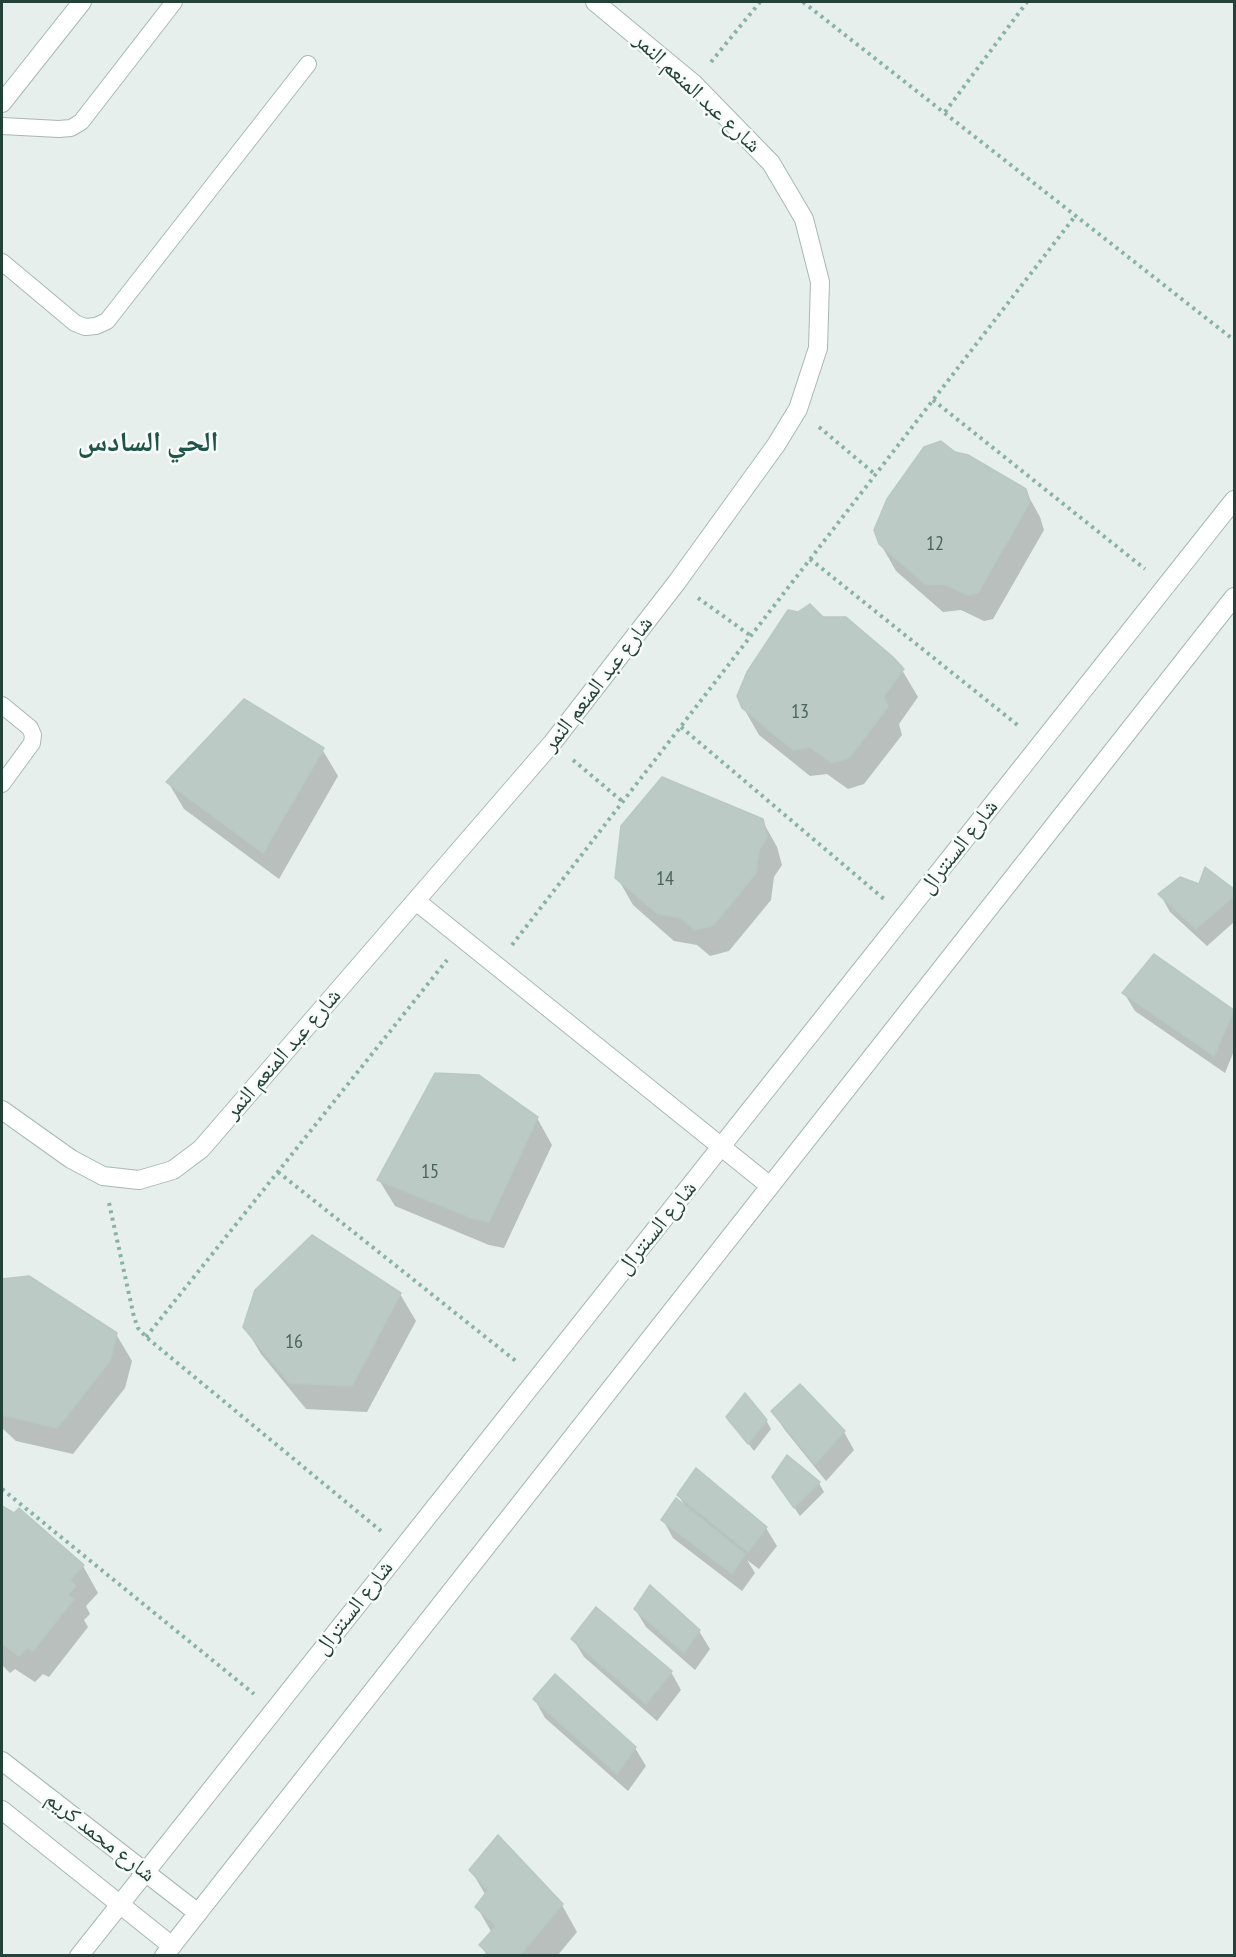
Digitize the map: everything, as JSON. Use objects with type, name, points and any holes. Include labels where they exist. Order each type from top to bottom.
[{"type":"street","points":[[2,103],[82,2]]},
{"type":"street","name":"شارع عبد المنعم النمر","points":[[2,1110],[71,1159],[103,1176],[139,1180],[173,1170],[201,1149],[553,742],[677,582],[776,445],[798,410],[818,348],[820,282],[804,219],[771,163],[694,84],[595,2]]},
{"type":"street","name":"شارع السنترال","points":[[79,1956],[1234,500]]},
{"type":"street","points":[[168,1951],[1234,597]]},
{"type":"street","points":[[416,901],[770,1186]]},
{"type":"street","name":"شارع محمد كريم","points":[[2,1761],[198,1913]]},
{"type":"street","name":"شارع محمد كريم","points":[[2,1810],[120,1905],[168,1951]]},
{"type":"lane","points":[[2,126],[59,129],[71,128],[81,122],[174,2]]},
{"type":"lane","points":[[2,262],[75,323],[85,327],[96,326],[107,321],[308,64]]},
{"type":"lane","points":[[2,705],[30,728],[33,735],[32,743],[2,784]]},
{"type":"path","points":[[694,84],[760,2]]},
{"type":"path","points":[[803,2],[1234,340]]},
{"type":"path","points":[[945,112],[1027,2]]},
{"type":"path","points":[[496,966],[1076,215]]},
{"type":"path","points":[[933,400],[1167,586]]},
{"type":"path","points":[[798,410],[876,475]]},
{"type":"path","points":[[810,559],[1041,744]]},
{"type":"path","points":[[677,582],[750,636]]},
{"type":"path","points":[[681,727],[904,916]]},
{"type":"path","points":[[553,742],[623,802]]},
{"type":"path","points":[[146,1337],[463,939]]},
{"type":"path","points":[[278,1172],[537,1377]]},
{"type":"path","points":[[103,1176],[138,1328],[402,1548]]},
{"type":"path","points":[[2,1489],[273,1710]]},
{"type":"building","points":[[941,441],[955,452],[968,455],[1026,489],[1030,502],[978,593],[968,595],[944,584],[926,585],[879,544],[874,530],[887,499],[924,447]]},
{"type":"building","points":[[810,604],[823,617],[846,617],[904,669],[884,696],[888,707],[849,758],[832,763],[810,747],[793,750],[742,708],[737,696],[747,672],[788,610],[798,612]]},
{"type":"building","points":[[244,699],[324,748],[263,853],[166,782]]},
{"type":"building","points":[[662,777],[763,819],[767,837],[759,850],[756,873],[714,925],[694,930],[681,918],[658,914],[615,878],[621,826]]},
{"type":"building","points":[[1205,867],[1234,889],[1234,896],[1196,929],[1158,894],[1180,877],[1199,884]]},
{"type":"building","points":[[1154,954],[1234,1010],[1214,1056],[1122,993]]},
{"type":"building","points":[[435,1073],[479,1075],[538,1117],[489,1222],[472,1218],[377,1180]]},
{"type":"building","points":[[312,1235],[401,1293],[352,1386],[289,1383],[243,1327],[255,1290]]},
{"type":"building","points":[[29,1276],[117,1333],[110,1361],[57,1428],[2,1415],[2,1279]]},
{"type":"building","points":[[800,1384],[845,1431],[815,1464],[771,1411]]},
{"type":"building","points":[[745,1393],[767,1420],[748,1444],[726,1417]]},
{"type":"building","points":[[787,1455],[820,1482],[794,1508],[772,1477]]},
{"type":"building","points":[[696,1468],[767,1527],[748,1552],[677,1495]]},
{"type":"building","points":[[676,1498],[745,1554],[732,1574],[661,1520]]},
{"type":"building","points":[[2,1506],[14,1513],[19,1508],[84,1565],[70,1580],[76,1586],[68,1595],[74,1599],[33,1651],[27,1648],[19,1656],[2,1644]]},
{"type":"building","points":[[650,1585],[700,1630],[684,1653],[634,1609]]},
{"type":"building","points":[[596,1607],[672,1671],[646,1704],[571,1639]]},
{"type":"building","points":[[555,1674],[636,1747],[617,1774],[533,1699]]},
{"type":"building","points":[[498,1835],[563,1904],[519,1956],[491,1956],[479,1945],[496,1926],[475,1907],[488,1890],[469,1870]]},
{"type":"district","name":"الحي السادس","points":[[148,443]]}]
